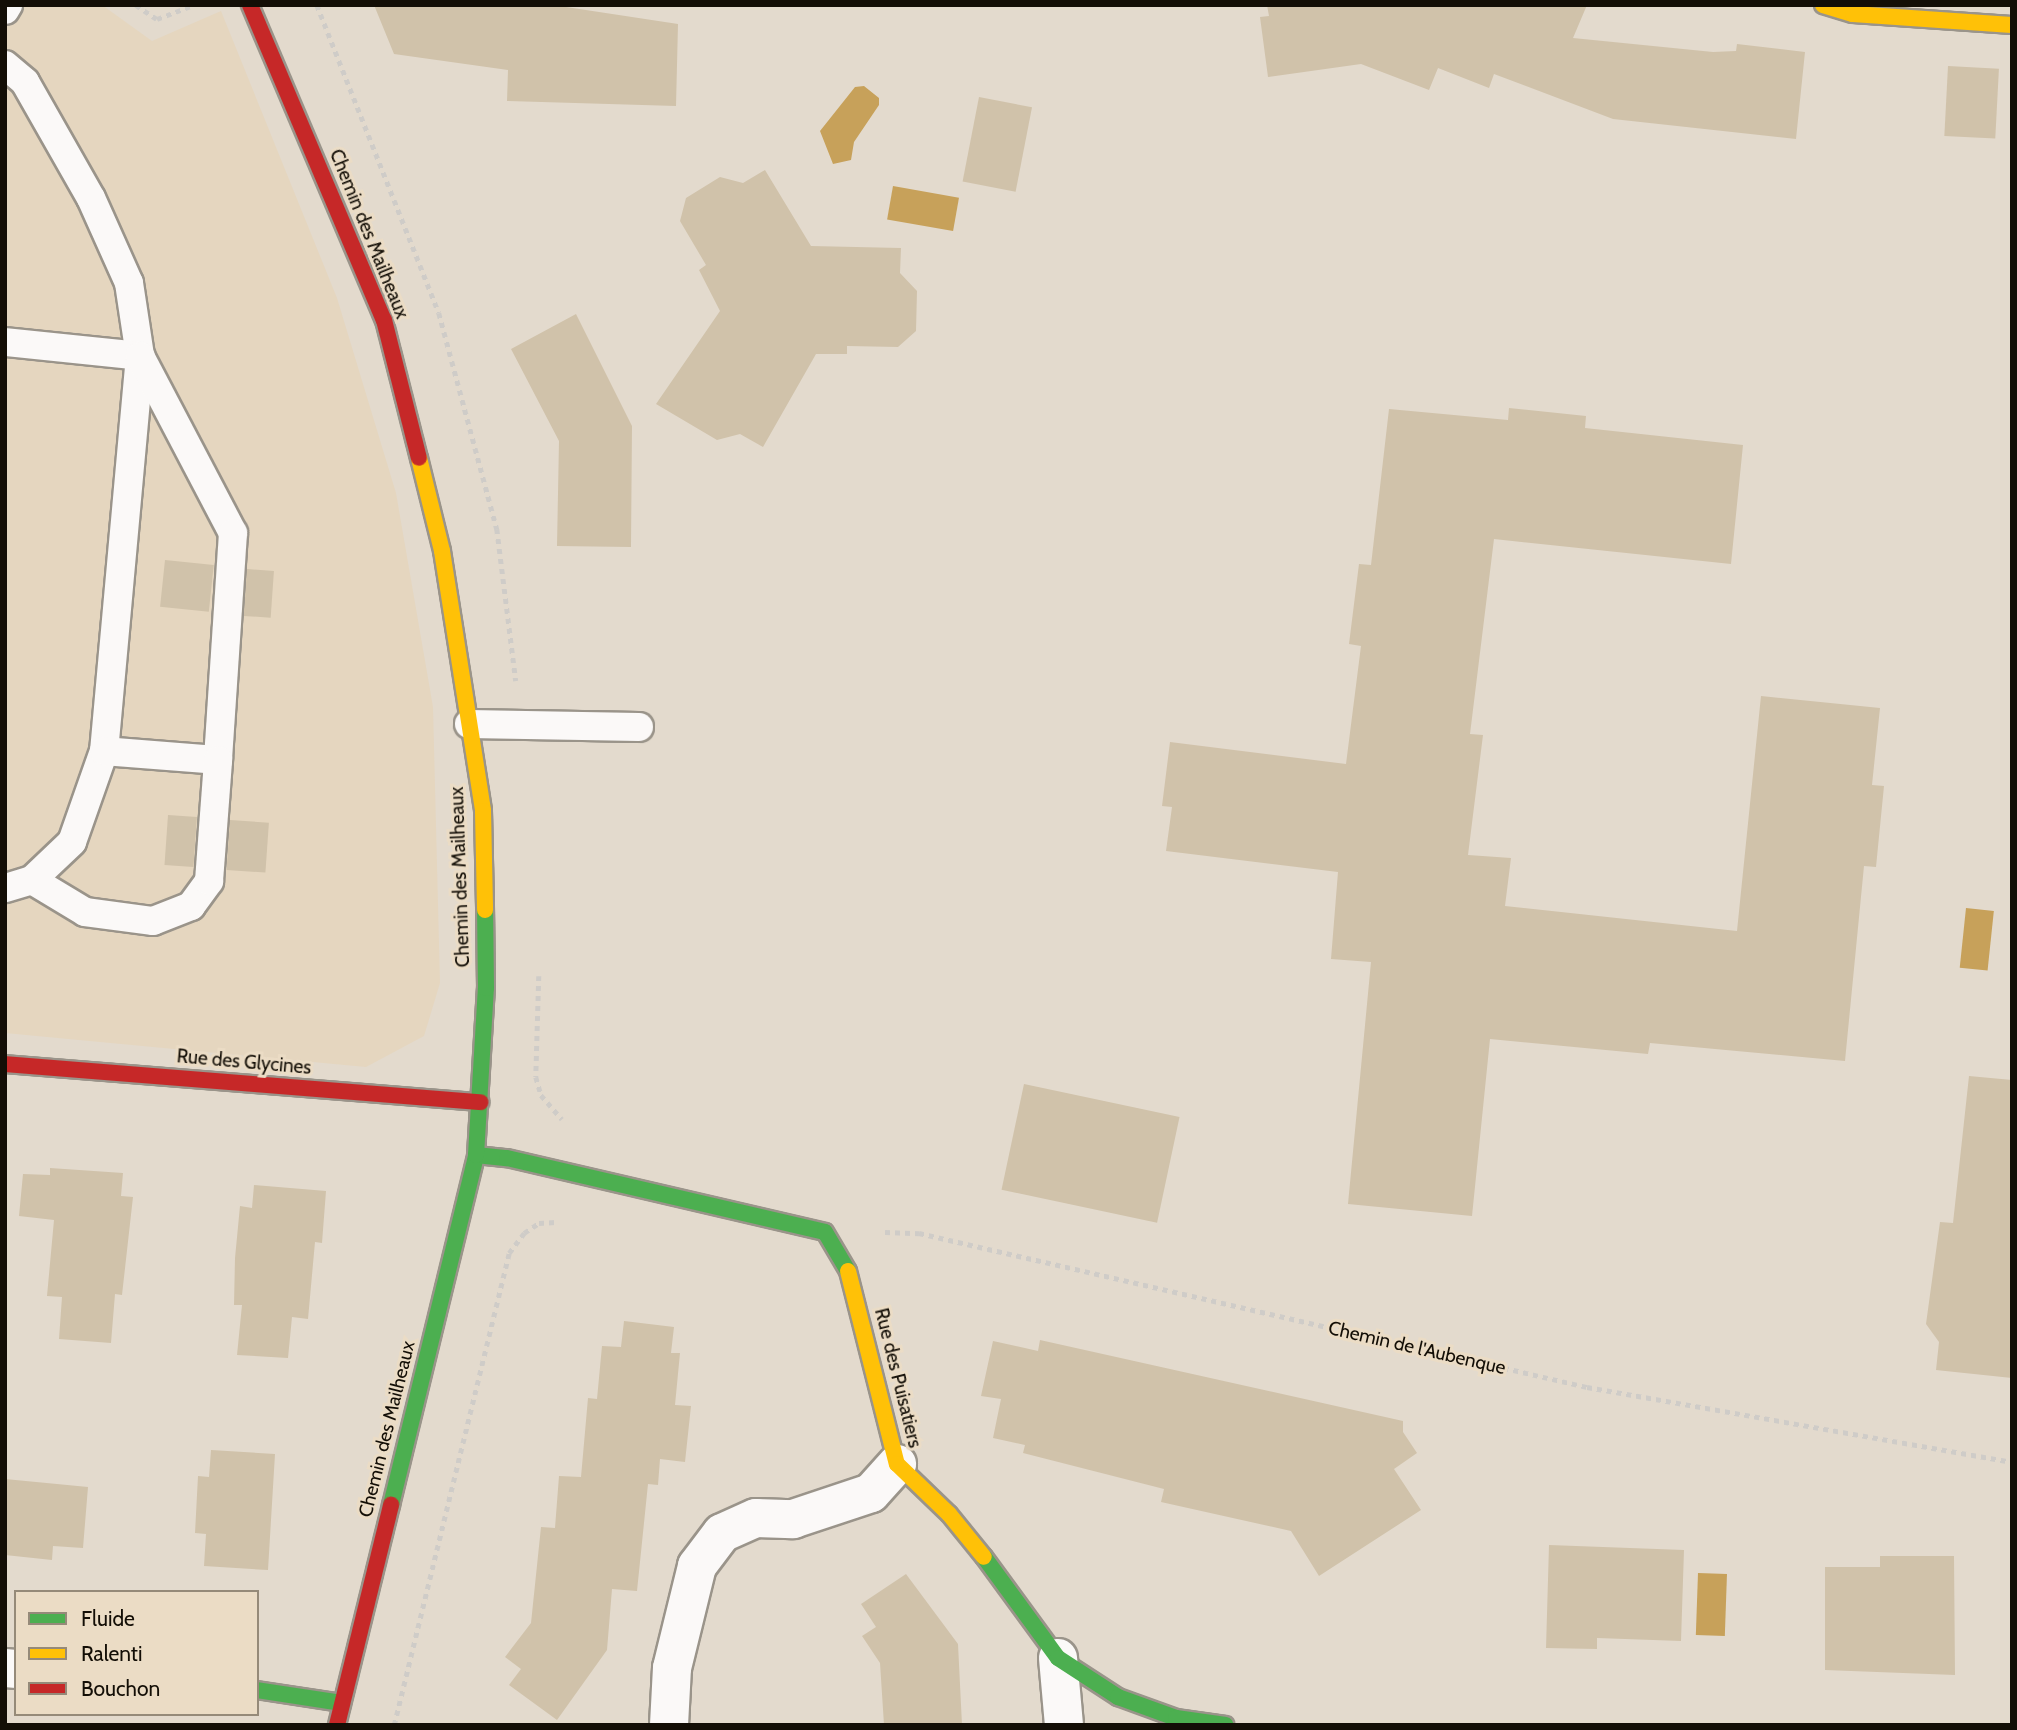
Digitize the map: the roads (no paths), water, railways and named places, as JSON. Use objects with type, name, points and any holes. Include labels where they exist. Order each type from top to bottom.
[{"type":"street","name":"Chemin des Mailheaux","points":[[250,5],[384,320],[442,551],[483,811],[486,988],[476,1155],[337,1725]]},
{"type":"street","points":[[1823,5],[1853,14],[2012,25]]},
{"type":"street","name":"Rue des Glycines","points":[[5,1064],[480,1102]]},
{"type":"street","name":"Rue des Puisatiers","points":[[476,1155],[507,1158],[825,1232],[841,1253],[856,1294],[897,1464],[948,1514],[1008,1587],[1058,1658],[1118,1697],[1176,1718],[1226,1725]]},
{"type":"street","points":[[669,1725],[672,1668],[697,1566],[722,1533],[756,1518],[793,1519],[870,1493],[897,1464]]},
{"type":"street","points":[[1058,1658],[1064,1725]]},
{"type":"street","points":[[259,1690],[342,1703]]},
{"type":"lane","points":[[5,10],[8,5]]},
{"type":"lane","points":[[5,65],[25,82],[91,198],[129,284],[140,356],[104,751],[72,842],[32,880],[5,888]]},
{"type":"lane","points":[[5,342],[140,356]]},
{"type":"lane","points":[[32,880],[85,912],[153,921],[191,906],[209,881],[233,533],[140,356]]},
{"type":"lane","points":[[469,724],[639,727]]},
{"type":"lane","points":[[104,751],[218,760]]}]
